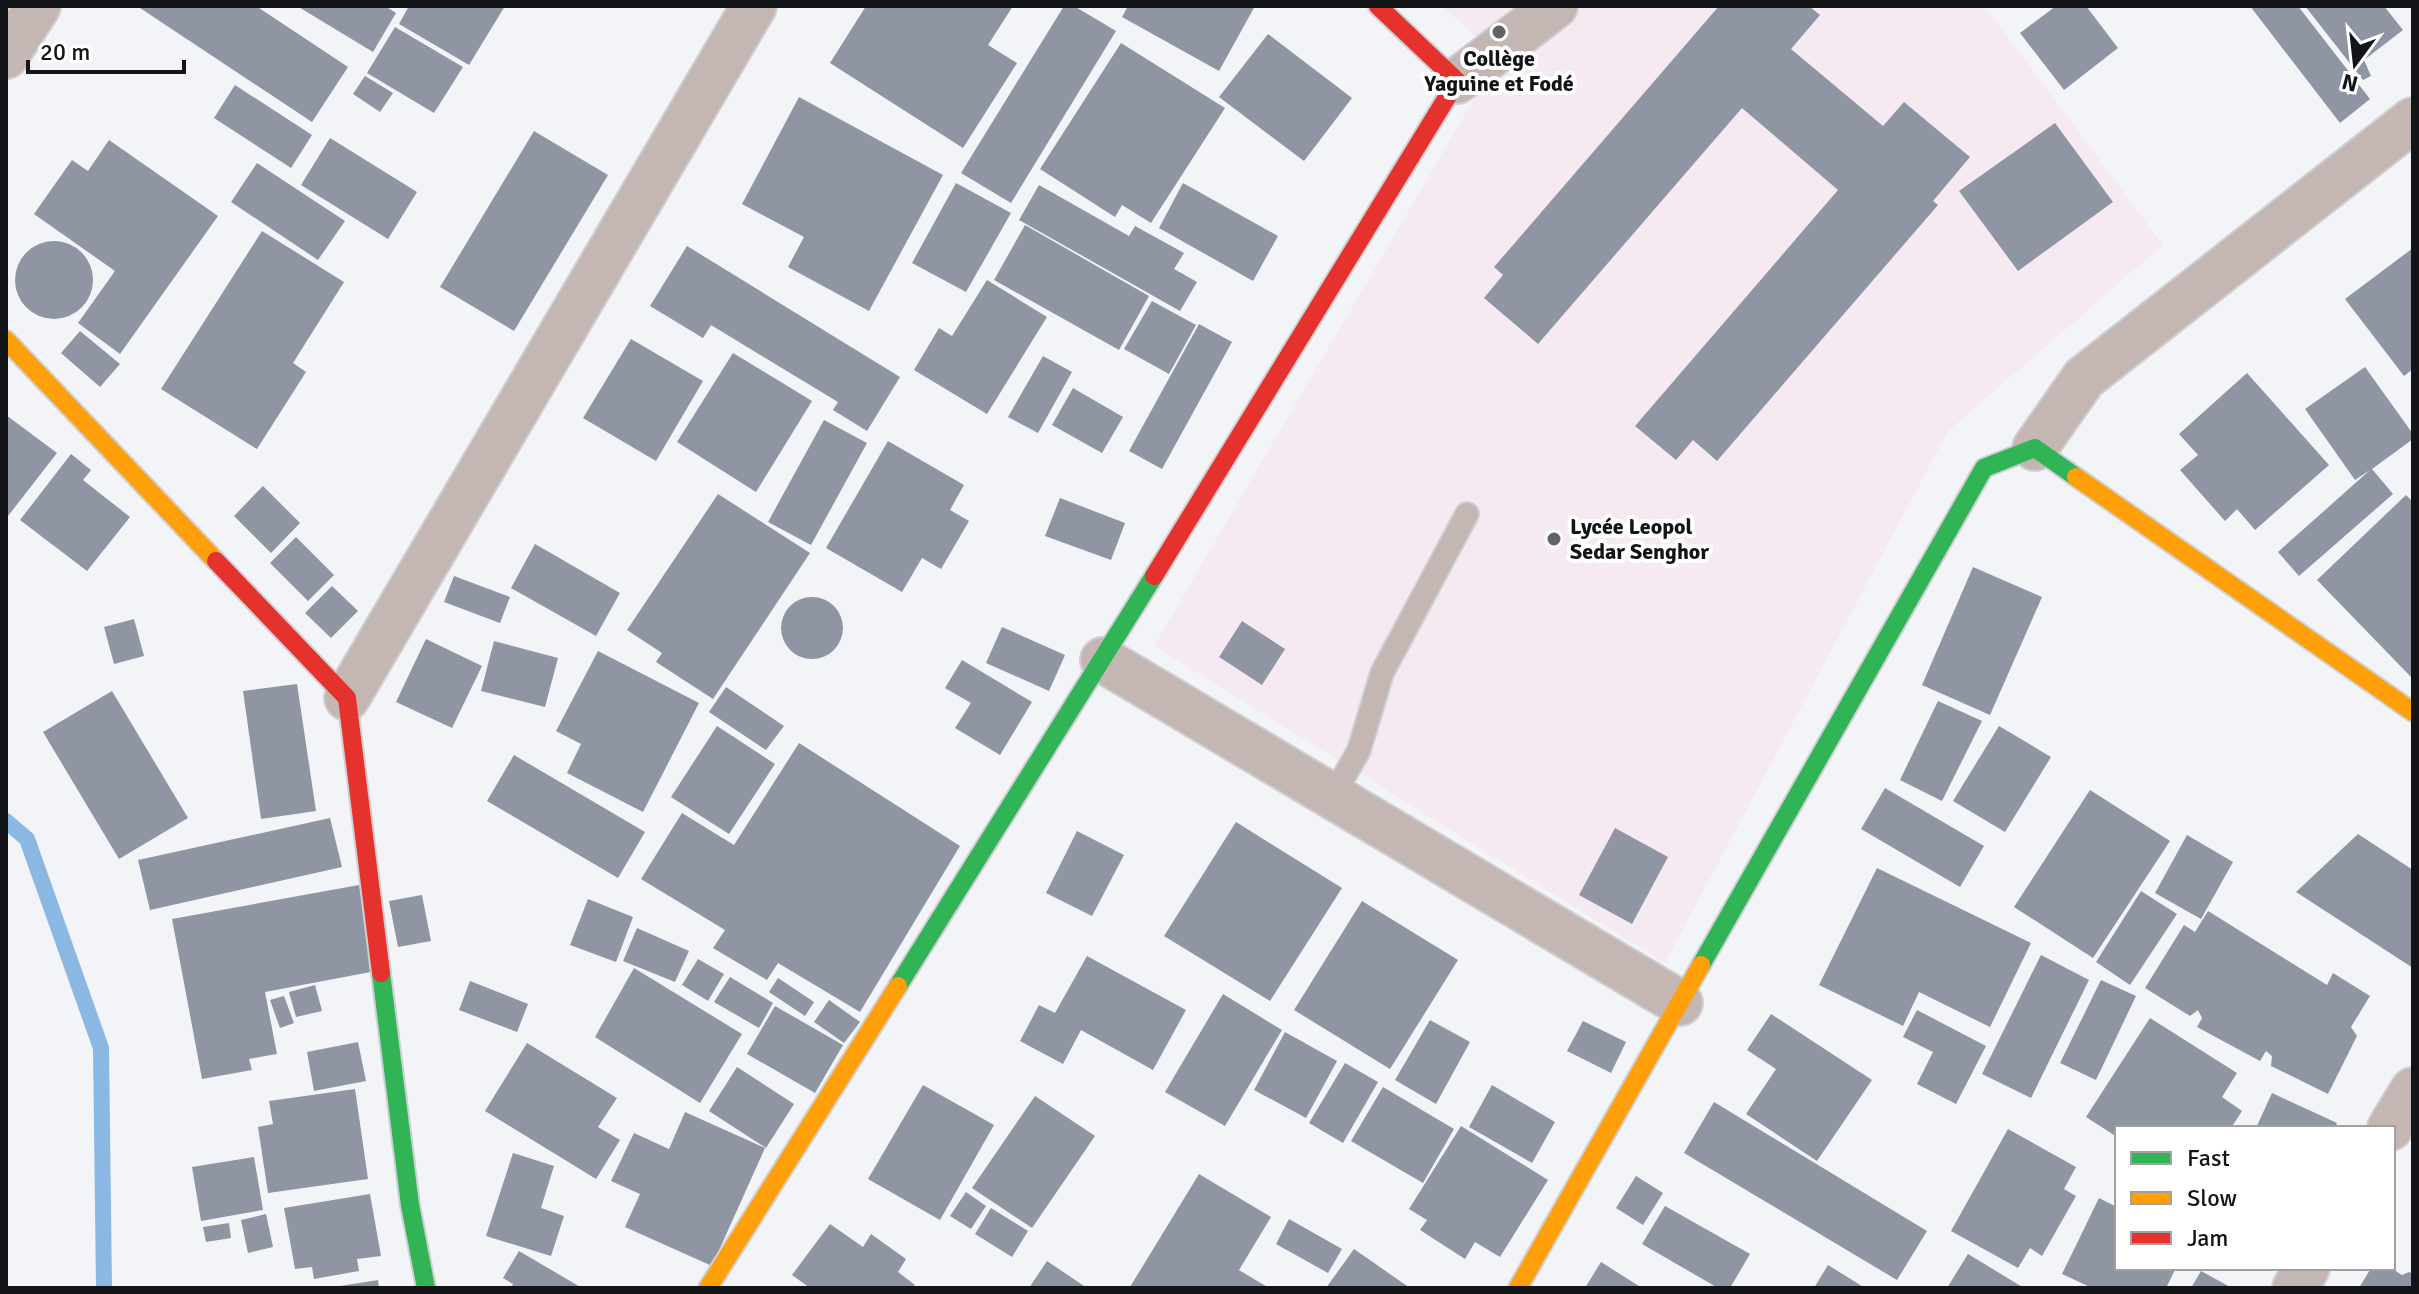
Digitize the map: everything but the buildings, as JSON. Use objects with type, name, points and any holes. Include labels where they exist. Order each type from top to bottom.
[{"type":"street","points":[[6,56],[38,6]]},
{"type":"street","points":[[347,698],[754,6]]},
{"type":"street","points":[[1378,6],[1457,81]]},
{"type":"street","points":[[708,1288],[1103,660],[1457,81],[1555,6]]},
{"type":"street","points":[[1518,1288],[1984,468],[2035,448],[2084,378],[2413,120]]},
{"type":"street","points":[[6,340],[347,698],[410,1205],[426,1288]]},
{"type":"street","points":[[2035,448],[2413,712]]},
{"type":"street","points":[[1103,660],[1680,1003]]},
{"type":"street","points":[[2391,1126],[2413,1090]]},
{"type":"street","points":[[2295,1288],[2306,1270]]},
{"type":"lane","points":[[1333,796],[1359,750],[1382,673],[1467,514]]},
{"type":"shaded area","name":"Lycée Leopol Sedar Senghor","points":[[1442,6],[1985,6],[2163,245],[1948,431],[1665,963],[1154,646],[1498,58]]},
{"type":"waterway","points":[[6,821],[27,839],[101,1048],[104,1288]]},
{"type":"traffic: fast","points":[[1701,965],[1984,468],[2035,448],[2076,477]]},
{"type":"traffic: fast","points":[[898,986],[1154,576]]},
{"type":"traffic: fast","points":[[381,973],[410,1205],[426,1288]]},
{"type":"traffic: slow","points":[[6,340],[216,561]]},
{"type":"traffic: slow","points":[[2076,477],[2413,712]]},
{"type":"traffic: slow","points":[[1518,1288],[1701,965]]},
{"type":"traffic: slow","points":[[708,1288],[898,986]]},
{"type":"traffic: jam","points":[[1154,576],[1457,81],[1378,6]]},
{"type":"traffic: jam","points":[[216,561],[347,698],[381,973]]},
{"type":"place","name":"Collège Yaguine et Fodé","points":[[1499,32]]},
{"type":"place","name":"Lycée Leopol Sedar Senghor","points":[[1554,539]]}]
